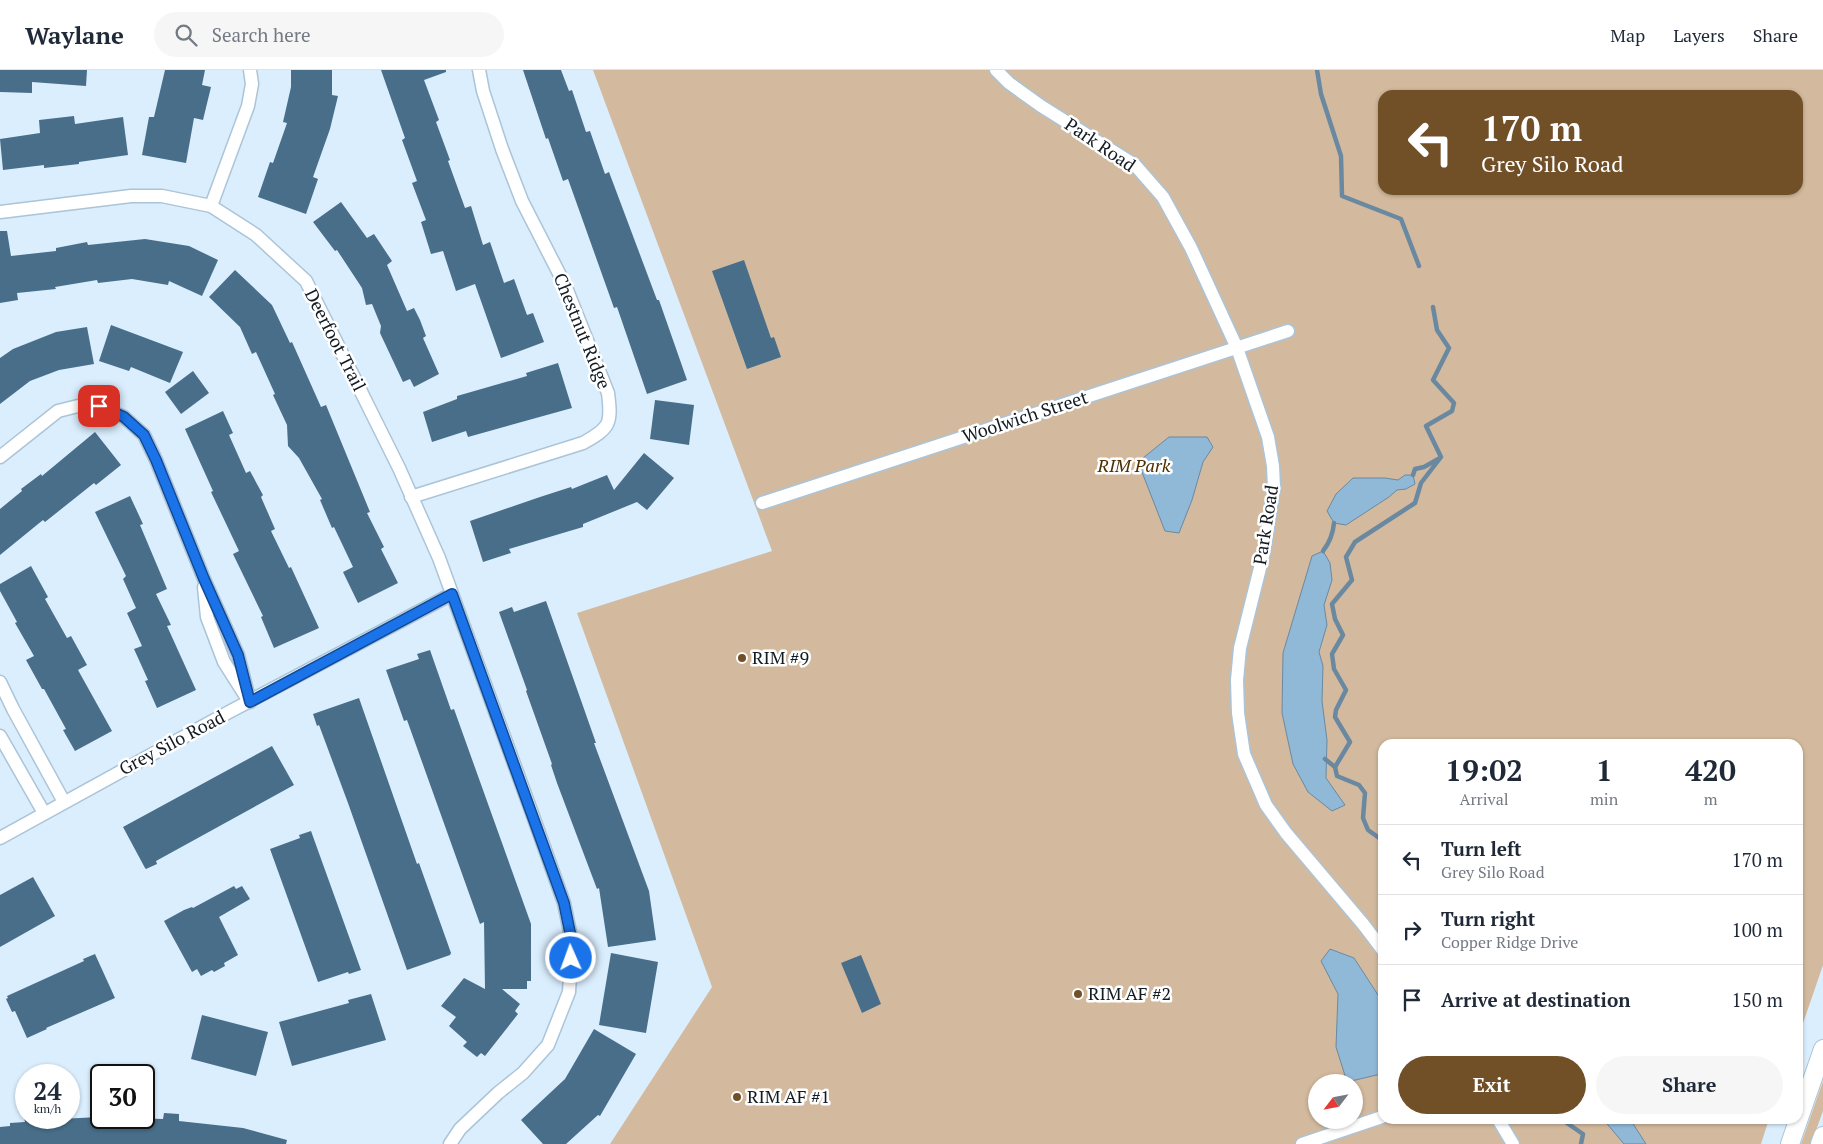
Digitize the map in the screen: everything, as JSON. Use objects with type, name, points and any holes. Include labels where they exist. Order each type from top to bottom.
[{"type":"main road","points":[[1803,1107],[1823,1049]]},
{"type":"main road","points":[[1790,1144],[1797,1124]]},
{"type":"main road","points":[[1820,1144],[1823,1136]]},
{"type":"street","points":[[211,206],[248,106],[252,84],[250,70]]},
{"type":"street","name":"Chestnut Ridge","points":[[411,497],[583,443],[600,434],[606,428],[610,411],[608,393],[565,285],[522,201],[502,149],[483,90],[479,70]]},
{"type":"street","name":"Park Road","points":[[996,70],[1009,83],[1041,106],[1135,166],[1163,197],[1192,248],[1236,348],[1268,437],[1273,466],[1274,487],[1264,552],[1240,648],[1237,680],[1238,713],[1244,754],[1266,805],[1307,860],[1378,944]]},
{"type":"street","name":"Deerfoot Trail","points":[[0,212],[131,196],[162,196],[211,206],[256,235],[306,281],[394,459],[452,594],[564,903],[572,942],[569,992],[548,1046],[523,1073],[498,1093],[460,1129],[450,1144]]},
{"type":"street","name":"Woolwich Street","points":[[762,503],[1288,331]]},
{"type":"street","points":[[0,457],[58,411],[78,406],[99,406],[124,417],[144,435],[204,579],[207,616],[224,662],[250,702]]},
{"type":"street","name":"Grey Silo Road","points":[[0,838],[452,594]]},
{"type":"street","points":[[0,682],[20,724],[64,802]]},
{"type":"street","points":[[0,736],[44,814]]},
{"type":"street","points":[[1302,1144],[1378,1118]]},
{"type":"street","points":[[1501,1124],[1514,1144]]},
{"type":"green space","name":"RIM Park","points":[[593,70],[1823,70],[1823,965],[1803,1023],[1803,739],[1378,739],[1378,1124],[1767,1124],[1761,1144],[610,1144],[712,987],[577,613],[772,551]]},
{"type":"green space","points":[[1823,1081],[1823,1111],[1811,1144],[1801,1144]]},
{"type":"water","points":[[1169,437],[1207,437],[1213,447],[1203,462],[1192,500],[1179,533],[1165,531],[1138,462]]},
{"type":"water","points":[[1405,475],[1413,475],[1415,484],[1406,489],[1397,490],[1346,525],[1334,523],[1327,511],[1336,494],[1353,478],[1398,480]]},
{"type":"water","points":[[1323,551],[1330,563],[1332,580],[1324,605],[1327,625],[1319,652],[1323,666],[1322,701],[1327,740],[1326,778],[1345,805],[1332,811],[1308,792],[1293,764],[1282,713],[1283,653],[1312,556]]},
{"type":"water","points":[[1330,949],[1354,958],[1378,995],[1378,1075],[1363,1078],[1363,1074],[1344,1074],[1336,1047],[1338,994],[1321,961]]},
{"type":"water","points":[[1607,1124],[1633,1124],[1646,1144],[1624,1144]]},
{"type":"building","points":[[0,70],[87,70],[86,86],[32,82],[32,93],[0,92]]},
{"type":"building","points":[[165,70],[205,70],[202,85],[211,87],[203,120],[194,118],[186,163],[142,155],[149,117],[154,117]]},
{"type":"building","points":[[291,70],[332,70],[332,95],[338,96],[330,129],[313,177],[318,179],[306,214],[258,197],[270,162],[273,163],[287,123],[283,122],[291,87]]},
{"type":"building","points":[[381,70],[446,70],[446,72],[424,80],[439,120],[436,122],[450,160],[448,161],[465,208],[471,206],[483,245],[490,242],[504,283],[514,279],[527,315],[533,313],[544,342],[501,358],[475,284],[456,291],[443,251],[431,254],[421,222],[426,220],[412,183],[417,181],[402,140],[405,138]]},
{"type":"building","points":[[523,70],[561,70],[569,91],[572,90],[586,132],[590,131],[605,174],[609,172],[657,300],[659,300],[687,380],[647,394],[617,307],[614,308],[568,179],[563,181],[548,138],[546,139]]},
{"type":"building","points":[[74,116],[75,124],[123,117],[128,155],[79,162],[79,164],[44,168],[44,165],[3,170],[0,139],[40,133],[39,120]]},
{"type":"building","points":[[341,202],[367,238],[374,234],[392,261],[387,265],[407,311],[414,308],[420,320],[426,336],[423,338],[439,374],[414,387],[410,379],[403,382],[380,333],[381,326],[372,304],[366,305],[362,288],[337,250],[335,251],[313,222]]},
{"type":"building","points":[[0,231],[7,231],[11,256],[56,251],[56,248],[87,242],[88,245],[145,239],[189,246],[218,260],[202,296],[169,281],[168,285],[132,279],[98,283],[97,280],[55,287],[56,289],[17,293],[18,300],[0,303]]},
{"type":"building","points":[[744,260],[771,338],[774,337],[781,357],[747,369],[712,271]]},
{"type":"building","points":[[235,270],[272,305],[290,343],[292,342],[321,407],[326,405],[370,512],[367,513],[384,547],[381,549],[398,583],[358,603],[343,572],[353,567],[334,527],[332,528],[320,500],[322,499],[299,458],[288,446],[287,425],[256,352],[252,354],[240,327],[209,297]]},
{"type":"building","points":[[111,325],[183,352],[170,383],[131,367],[129,371],[99,361]]},
{"type":"building","points":[[87,327],[94,364],[59,370],[30,381],[0,404],[0,358],[13,349],[56,332]]},
{"type":"building","points":[[558,363],[572,408],[468,437],[466,431],[432,442],[423,412],[457,399],[457,396],[527,376],[526,373]]},
{"type":"building","points":[[193,371],[209,393],[181,414],[165,392]]},
{"type":"building","points":[[655,400],[694,405],[689,445],[650,439]]},
{"type":"building","points":[[223,411],[233,433],[229,435],[246,473],[250,471],[263,495],[261,497],[275,529],[271,531],[289,568],[291,567],[319,628],[274,648],[261,617],[263,616],[233,554],[239,551],[211,492],[213,491],[185,429]]},
{"type":"building","points":[[95,432],[121,465],[96,485],[94,483],[45,522],[43,520],[0,555],[0,509],[22,491],[21,489],[41,474],[42,476]]},
{"type":"building","points":[[644,453],[674,478],[647,510],[637,502],[583,524],[583,527],[509,549],[511,553],[483,562],[470,521],[571,487],[572,489],[607,475],[614,490]]},
{"type":"building","points":[[130,496],[143,524],[140,525],[167,589],[156,594],[171,625],[167,626],[196,690],[157,708],[145,681],[148,680],[134,649],[142,646],[127,613],[136,608],[123,579],[126,576],[95,512]]},
{"type":"building","points":[[31,566],[48,597],[45,599],[67,638],[71,636],[87,665],[78,670],[112,731],[75,751],[63,730],[66,729],[26,660],[34,656],[15,623],[17,622],[0,591],[0,584]]},
{"type":"building","points":[[546,601],[596,743],[594,743],[649,891],[656,940],[608,947],[599,888],[597,889],[557,783],[499,612],[512,607],[514,612]]},
{"type":"building","points":[[430,650],[451,710],[454,709],[531,924],[531,981],[527,981],[527,989],[502,989],[520,1004],[515,1011],[518,1014],[485,1056],[481,1053],[477,1057],[463,1046],[467,1042],[449,1026],[456,1017],[441,1006],[464,978],[485,989],[484,922],[480,924],[407,720],[404,721],[386,670],[419,659],[417,654]]},
{"type":"building","points":[[359,698],[417,864],[419,863],[451,953],[450,955],[407,970],[348,803],[319,725],[317,726],[313,714]]},
{"type":"building","points":[[272,746],[294,785],[156,861],[157,864],[145,868],[123,827]]},
{"type":"building","points":[[311,831],[361,970],[349,974],[348,972],[318,982],[270,849],[300,838],[299,835]]},
{"type":"building","points":[[33,877],[55,916],[0,947],[0,895]]},
{"type":"building","points":[[234,886],[236,889],[242,886],[250,899],[219,917],[238,955],[224,963],[225,966],[201,976],[197,969],[192,972],[164,921]]},
{"type":"building","points":[[611,953],[658,962],[646,1033],[599,1025]]},
{"type":"building","points":[[95,954],[115,998],[27,1038],[15,1011],[12,1012],[6,999],[8,998],[7,996],[84,961],[83,959]]},
{"type":"building","points":[[861,955],[881,1004],[862,1013],[841,963]]},
{"type":"building","points":[[371,994],[386,1040],[292,1066],[279,1022],[349,1003],[348,1000]]},
{"type":"building","points":[[202,1015],[268,1032],[256,1076],[191,1059]]},
{"type":"building","points":[[594,1029],[636,1054],[600,1116],[598,1115],[566,1144],[543,1144],[521,1120],[565,1079]]},
{"type":"building","points":[[164,1113],[179,1114],[179,1121],[243,1128],[287,1140],[286,1144],[0,1144],[0,1127],[10,1126],[10,1123],[15,1123],[15,1129],[80,1129],[80,1118],[90,1117],[90,1129],[155,1129],[155,1119],[163,1119]]},
{"type":"waterway","points":[[1317,70],[1321,94],[1341,156],[1342,196],[1401,219],[1419,266]]},
{"type":"waterway","points":[[1378,837],[1368,830],[1363,818],[1365,793],[1359,785],[1337,776],[1335,767],[1350,742],[1335,717],[1336,710],[1346,690],[1334,669],[1332,654],[1343,635],[1335,619],[1332,604],[1352,580],[1346,557],[1355,542],[1415,503],[1421,483],[1441,457],[1426,426],[1452,411],[1454,403],[1433,380],[1449,348],[1437,330],[1433,307]]},
{"type":"waterway","points":[[1413,475],[1415,469],[1424,467],[1440,458]]},
{"type":"waterway","points":[[1323,551],[1331,538],[1334,523]]},
{"type":"waterway","points":[[1325,759],[1335,767]]},
{"type":"waterway","points":[[1568,1124],[1583,1134],[1581,1144]]},
{"type":"place","name":"RIM #9","points":[[742,658]]},
{"type":"place","name":"RIM AF #2","points":[[1078,994]]},
{"type":"place","name":"RIM AF #1","points":[[737,1097]]},
{"type":"route","points":[[99,406],[124,417],[144,435],[238,655],[250,702],[452,594],[564,903],[572,942],[571,958]]}]
